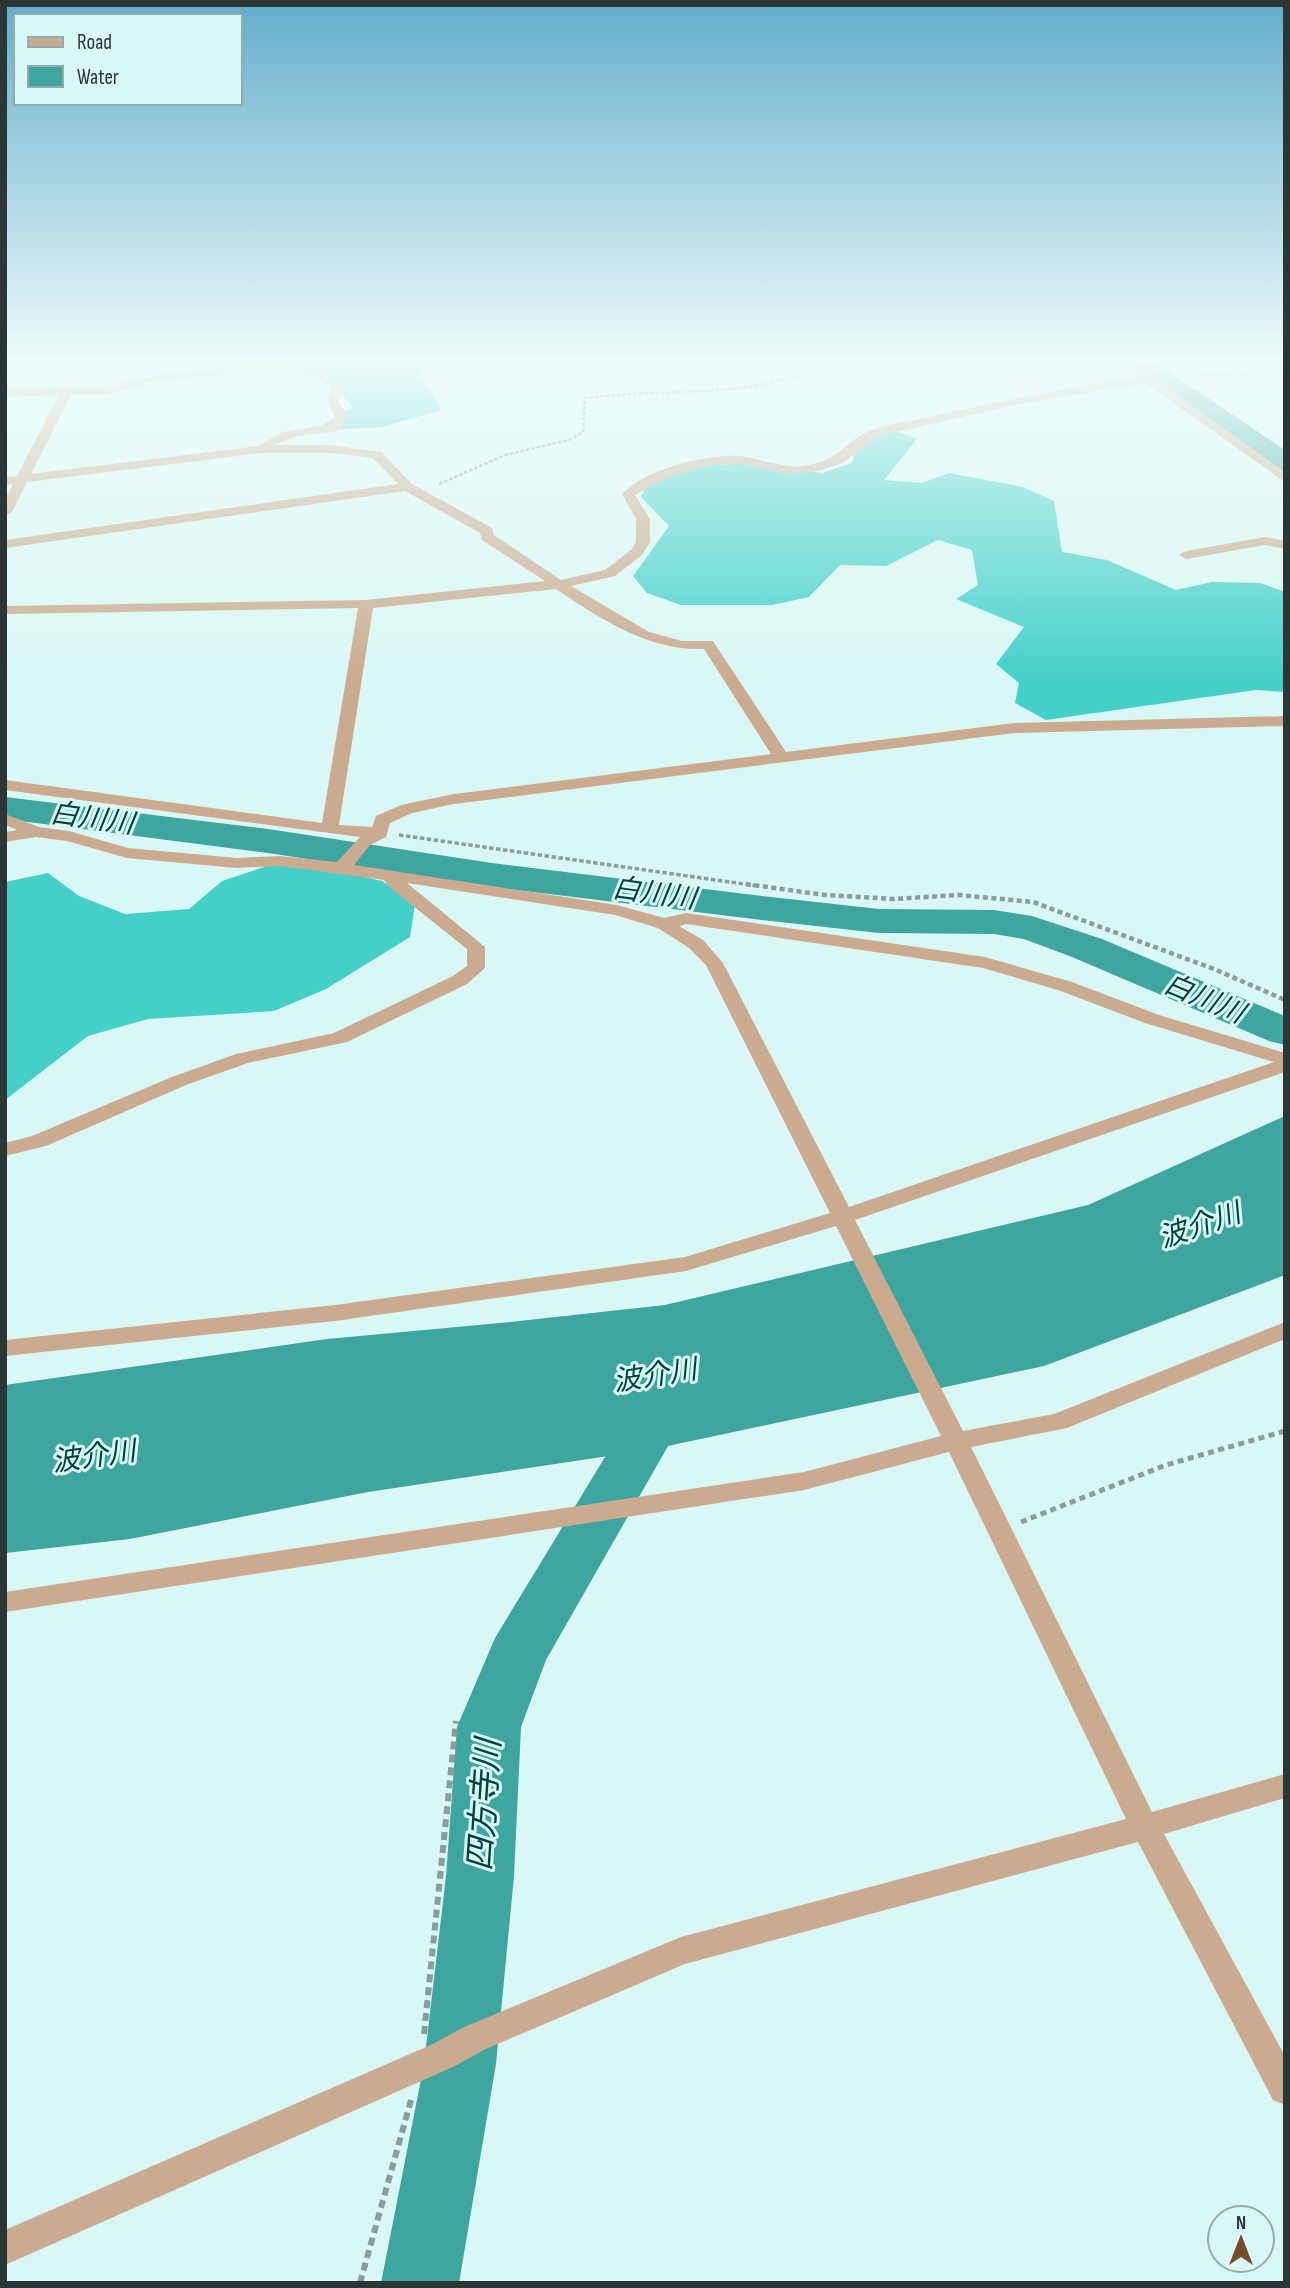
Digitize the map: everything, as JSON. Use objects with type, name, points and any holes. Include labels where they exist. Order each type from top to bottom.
[{"type":"street","points":[[5,512],[29,466]]},
{"type":"street","points":[[5,481],[136,466]]},
{"type":"street","points":[[388,466],[412,490],[486,531],[487,537],[584,601],[644,635],[682,645],[708,644],[780,756]]},
{"type":"street","points":[[5,610],[366,604],[561,584],[610,573],[637,552],[643,542],[643,519],[628,494],[674,471],[698,466]]},
{"type":"street","points":[[762,466],[778,470],[824,466]]},
{"type":"street","points":[[1268,466],[1285,478]]},
{"type":"street","points":[[5,544],[412,490]]},
{"type":"street","points":[[1186,555],[1265,541],[1285,545]]},
{"type":"street","points":[[330,829],[366,604]]},
{"type":"street","points":[[346,865],[372,837],[382,820],[407,809],[454,799],[1014,728],[1285,721]]},
{"type":"street","points":[[5,785],[372,837]]},
{"type":"street","points":[[5,819],[36,832],[69,836],[127,853],[237,863],[279,861],[346,865],[617,910],[664,924],[696,944],[714,963],[951,1432],[1145,1827],[1285,2089]]},
{"type":"street","points":[[5,837],[36,832]]},
{"type":"street","points":[[5,1150],[39,1141],[179,1081],[243,1058],[340,1038],[460,981],[476,968],[476,947],[428,906],[394,882],[389,874]]},
{"type":"street","points":[[664,924],[686,918],[985,963],[1065,986],[1152,1019],[1285,1059]]},
{"type":"street","points":[[5,1348],[335,1312],[686,1264],[842,1217],[1285,1065]]},
{"type":"street","points":[[5,1602],[804,1481],[951,1432],[1058,1422],[1285,1330]]},
{"type":"street","points":[[5,2248],[432,2060],[475,2038],[681,1951],[1145,1827],[1285,1786]]},
{"type":"path","points":[[412,490],[476,466]]},
{"type":"path","points":[[372,837],[825,895],[893,899],[959,895],[1033,902],[1214,969],[1285,1000]]},
{"type":"path","points":[[998,1531],[1166,1465],[1285,1431]]},
{"type":"path","points":[[360,2283],[432,2060],[457,1721]]},
{"type":"shaded area","points":[[694,466],[786,466],[822,473],[844,466],[895,466],[884,480],[922,483],[949,473],[1023,487],[1054,501],[1062,552],[1107,560],[1176,590],[1212,582],[1260,583],[1285,592],[1285,692],[1256,690],[1046,720],[1015,703],[1019,683],[996,664],[1024,627],[956,599],[978,585],[972,550],[938,540],[886,566],[840,565],[809,597],[772,605],[681,605],[647,593],[633,576],[669,526],[641,497],[647,483]]},
{"type":"shaded area","points":[[273,864],[336,871],[382,881],[415,904],[410,937],[326,989],[274,1011],[148,1019],[88,1036],[5,1100],[5,882],[48,873],[79,896],[125,914],[189,909],[222,881]]},
{"type":"water","name":"波介川","points":[[1285,1116],[1285,1275],[1044,1366],[649,1450],[368,1492],[130,1539],[5,1553],[5,1385],[327,1339],[665,1305],[1088,1205]]},
{"type":"waterway","name":"白川川","points":[[5,808],[268,841],[492,875],[771,909],[879,921],[994,922],[1032,928],[1087,948],[1285,1032]]},
{"type":"waterway","name":"四方寺川","points":[[420,2283],[460,2064],[480,1876],[489,1727],[517,1655],[669,1397]]}]
